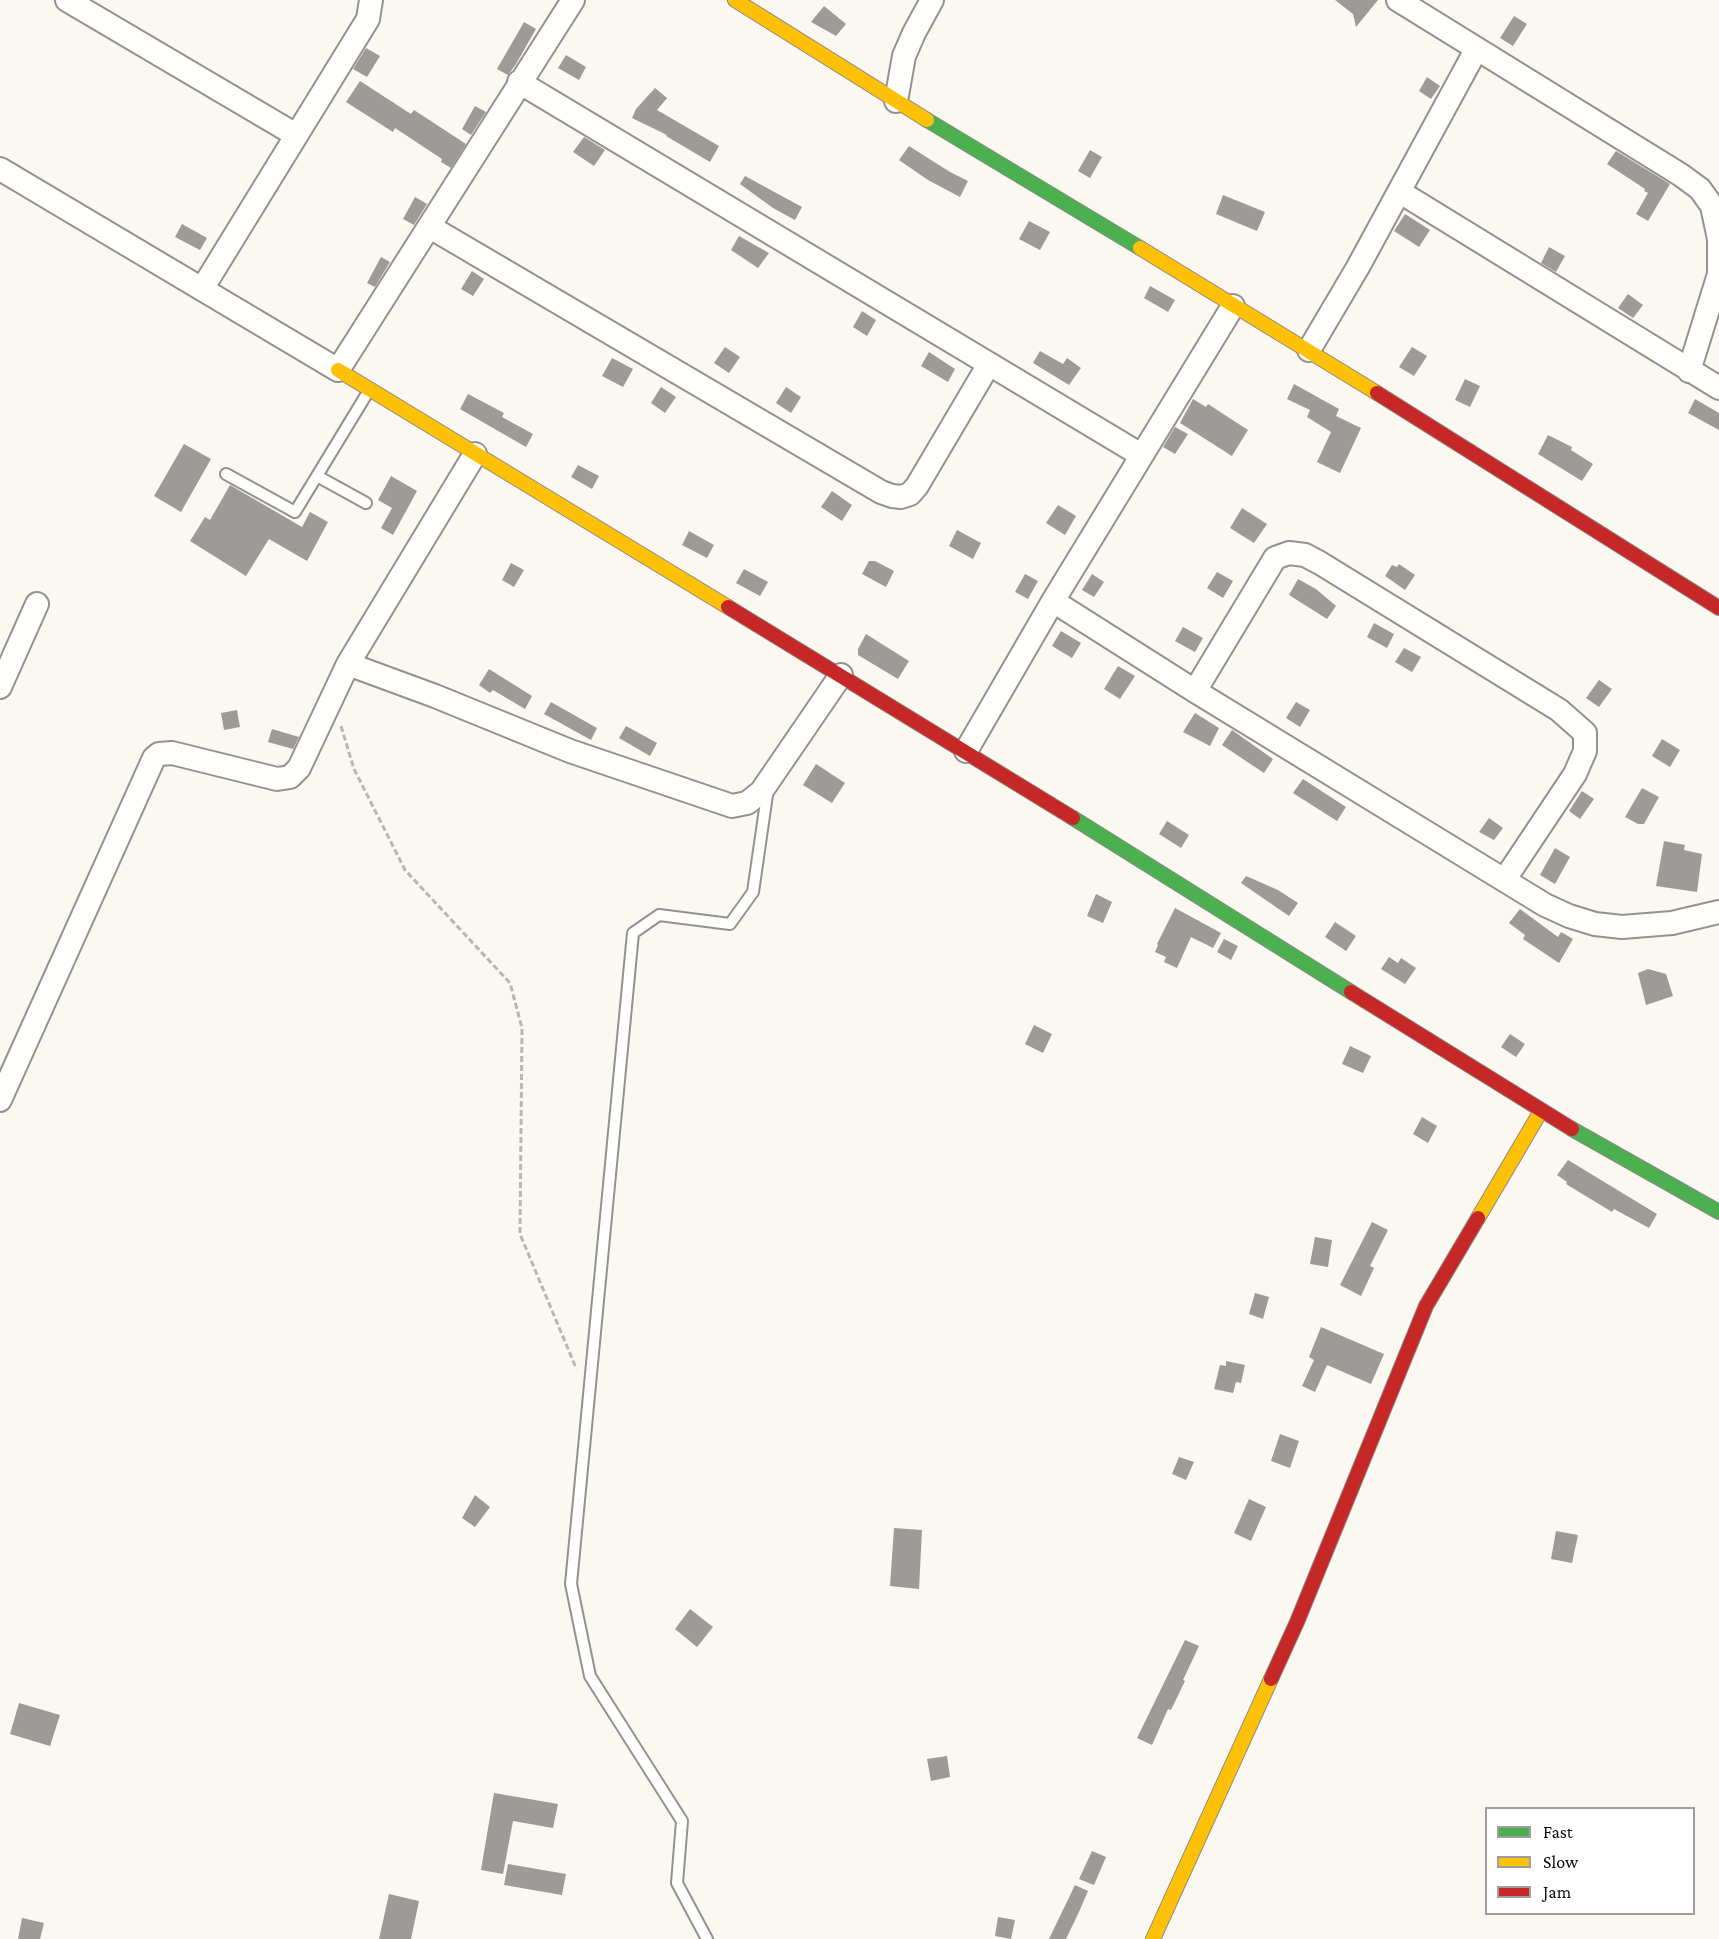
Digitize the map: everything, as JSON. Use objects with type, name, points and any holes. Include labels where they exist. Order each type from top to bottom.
[{"type":"street","points":[[67,0],[296,135]]},
{"type":"street","points":[[202,289],[368,18],[371,0]]},
{"type":"street","points":[[338,370],[573,0]]},
{"type":"street","points":[[735,0],[896,101],[1309,350],[1719,608]]},
{"type":"street","points":[[896,101],[904,56],[932,0]]},
{"type":"street","points":[[1398,0],[1682,175],[1700,189],[1712,206],[1719,239],[1719,273],[1689,371]]},
{"type":"street","points":[[1309,350],[1400,192],[1476,50]]},
{"type":"street","points":[[519,82],[1141,455]]},
{"type":"street","points":[[0,169],[338,370],[966,751],[1541,1111],[1719,1212]]},
{"type":"street","points":[[1400,192],[1719,388]]},
{"type":"street","points":[[430,227],[881,492],[892,496],[901,497],[910,494],[916,486],[988,364]]},
{"type":"street","points":[[966,751],[1053,601],[1233,306]]},
{"type":"street","points":[[0,1101],[154,758],[165,752],[277,778],[290,777],[298,768],[348,664],[476,454]]},
{"type":"street","points":[[1195,691],[1275,558],[1288,553],[1305,555],[1320,563],[1559,710],[1586,733],[1585,751],[1575,774],[1505,879]]},
{"type":"street","points":[[1053,601],[1195,691],[1545,905],[1595,924],[1622,927],[1672,923],[1719,912]]},
{"type":"street","points":[[0,687],[37,604]]},
{"type":"street","points":[[348,664],[435,696],[570,751],[732,806],[747,803],[761,792],[841,675]]},
{"type":"street","points":[[1153,1939],[1297,1622],[1426,1306],[1541,1111]]},
{"type":"lane","points":[[226,474],[295,512],[370,390]]},
{"type":"lane","points":[[317,476],[366,503]]},
{"type":"lane","points":[[707,1939],[677,1883],[682,1821],[590,1676],[572,1584],[633,933],[659,915],[730,924],[753,892],[769,782]]},
{"type":"path","points":[[334,695],[354,769],[405,870],[510,983],[522,1028],[520,1234],[577,1369]]},
{"type":"building","points":[[1335,0],[1378,0],[1356,27],[1353,14]]},
{"type":"building","points":[[824,6],[846,24],[836,36],[811,22]]},
{"type":"building","points":[[1514,16],[1527,24],[1513,46],[1500,38]]},
{"type":"building","points":[[524,22],[536,29],[508,75],[497,69]]},
{"type":"building","points":[[366,48],[380,56],[367,77],[353,69]]},
{"type":"building","points":[[566,55],[586,67],[579,80],[558,68]]},
{"type":"building","points":[[1427,77],[1440,86],[1431,99],[1419,91]]},
{"type":"building","points":[[360,81],[411,114],[414,110],[466,144],[451,168],[441,162],[442,159],[395,128],[393,132],[346,102]]},
{"type":"building","points":[[655,88],[667,98],[657,110],[719,146],[710,162],[667,135],[632,118],[636,109]]},
{"type":"building","points":[[475,106],[486,112],[471,135],[462,129]]},
{"type":"building","points":[[584,137],[605,150],[594,166],[573,152]]},
{"type":"building","points":[[909,146],[968,181],[960,197],[928,180],[899,160]]},
{"type":"building","points":[[1090,150],[1102,157],[1090,178],[1078,171]]},
{"type":"building","points":[[1616,151],[1670,184],[1648,221],[1636,214],[1648,193],[1607,164]]},
{"type":"building","points":[[745,176],[802,207],[795,220],[773,208],[740,184]]},
{"type":"building","points":[[1223,195],[1265,212],[1257,231],[1216,214]]},
{"type":"building","points":[[415,197],[427,204],[414,225],[403,219]]},
{"type":"building","points":[[1405,214],[1430,230],[1419,247],[1394,231]]},
{"type":"building","points":[[1029,221],[1050,232],[1040,250],[1019,239]]},
{"type":"building","points":[[182,224],[207,238],[200,250],[175,237]]},
{"type":"building","points":[[739,236],[769,253],[758,268],[731,250]]},
{"type":"building","points":[[1549,247],[1565,256],[1556,272],[1541,263]]},
{"type":"building","points":[[381,257],[390,262],[375,287],[367,283]]},
{"type":"building","points":[[472,271],[484,279],[473,296],[461,289]]},
{"type":"building","points":[[1150,286],[1175,300],[1168,312],[1144,298]]},
{"type":"building","points":[[1628,294],[1643,305],[1633,318],[1618,308]]},
{"type":"building","points":[[862,311],[876,320],[867,336],[853,327]]},
{"type":"building","points":[[725,347],[740,357],[729,373],[714,363]]},
{"type":"building","points":[[1412,347],[1427,356],[1414,376],[1399,367]]},
{"type":"building","points":[[1040,351],[1063,364],[1067,358],[1081,368],[1069,385],[1033,363]]},
{"type":"building","points":[[929,352],[955,369],[948,382],[921,366]]},
{"type":"building","points":[[612,358],[633,369],[623,387],[602,376]]},
{"type":"building","points":[[1465,379],[1480,386],[1470,407],[1455,400]]},
{"type":"building","points":[[1294,384],[1339,409],[1336,416],[1361,428],[1340,473],[1317,462],[1331,432],[1307,417],[1310,410],[1287,399]]},
{"type":"building","points":[[661,387],[676,397],[665,413],[651,403]]},
{"type":"building","points":[[786,387],[801,397],[791,413],[776,403]]},
{"type":"building","points":[[468,394],[504,413],[502,417],[533,434],[526,447],[460,409]]},
{"type":"building","points":[[1193,399],[1206,407],[1208,404],[1248,430],[1232,456],[1180,423]]},
{"type":"building","points":[[1695,399],[1719,413],[1719,430],[1688,413]]},
{"type":"building","points":[[1175,427],[1188,434],[1175,454],[1163,447]]},
{"type":"building","points":[[1548,435],[1572,447],[1571,450],[1593,464],[1582,481],[1538,454]]},
{"type":"building","points":[[184,444],[211,459],[181,512],[154,496]]},
{"type":"building","points":[[578,465],[599,476],[592,489],[571,477]]},
{"type":"building","points":[[391,476],[417,491],[393,535],[381,528],[392,508],[378,500]]},
{"type":"building","points":[[230,485],[302,527],[310,512],[328,522],[307,561],[269,539],[246,576],[190,541],[205,517],[210,520]]},
{"type":"building","points":[[832,491],[852,505],[842,521],[821,507]]},
{"type":"building","points":[[1058,505],[1076,516],[1065,535],[1046,523]]},
{"type":"building","points":[[1242,508],[1267,524],[1254,543],[1230,528]]},
{"type":"building","points":[[957,530],[981,543],[973,559],[949,546]]},
{"type":"building","points":[[689,531],[714,545],[707,558],[682,545]]},
{"type":"building","points":[[869,561],[875,561],[894,571],[886,587],[862,574]]},
{"type":"building","points":[[511,563],[524,570],[514,587],[502,580]]},
{"type":"building","points":[[1399,564],[1415,575],[1405,590],[1385,576],[1392,565],[1397,567]]},
{"type":"building","points":[[744,569],[768,582],[760,596],[736,583]]},
{"type":"building","points":[[1217,572],[1233,581],[1223,598],[1207,588]]},
{"type":"building","points":[[1025,574],[1038,581],[1028,599],[1015,592]]},
{"type":"building","points":[[1092,574],[1104,582],[1094,597],[1082,590]]},
{"type":"building","points":[[1298,579],[1316,589],[1336,606],[1327,619],[1289,595]]},
{"type":"building","points":[[1374,623],[1394,634],[1387,648],[1367,637]]},
{"type":"building","points":[[1183,627],[1203,638],[1195,652],[1175,641]]},
{"type":"building","points":[[1061,631],[1081,643],[1072,658],[1052,646]]},
{"type":"building","points":[[866,634],[909,661],[898,679],[858,655],[858,649]]},
{"type":"building","points":[[1404,648],[1421,657],[1412,672],[1395,662]]},
{"type":"building","points":[[1118,666],[1135,676],[1120,699],[1104,689]]},
{"type":"building","points":[[489,669],[532,696],[525,709],[493,690],[490,693],[479,685]]},
{"type":"building","points":[[1599,680],[1612,689],[1599,707],[1586,698]]},
{"type":"building","points":[[551,702],[597,728],[591,740],[544,714]]},
{"type":"building","points":[[1296,702],[1310,710],[1300,727],[1286,718]]},
{"type":"building","points":[[237,710],[240,727],[224,730],[221,713]]},
{"type":"building","points":[[1195,713],[1219,728],[1210,746],[1183,732]]},
{"type":"building","points":[[626,726],[657,743],[650,756],[619,738]]},
{"type":"building","points":[[272,729],[299,737],[293,749],[268,742]]},
{"type":"building","points":[[1232,730],[1273,759],[1264,773],[1222,745]]},
{"type":"building","points":[[1662,739],[1680,750],[1670,767],[1652,756]]},
{"type":"building","points":[[816,764],[845,783],[832,803],[803,785]]},
{"type":"building","points":[[1303,779],[1346,807],[1337,821],[1293,793]]},
{"type":"building","points":[[1642,788],[1659,797],[1644,824],[1638,824],[1625,817]]},
{"type":"building","points":[[1582,791],[1594,799],[1580,819],[1569,811]]},
{"type":"building","points":[[1489,818],[1503,828],[1494,840],[1479,832]]},
{"type":"building","points":[[1167,821],[1189,835],[1181,848],[1159,834]]},
{"type":"building","points":[[1664,841],[1685,845],[1684,850],[1702,854],[1697,892],[1656,886]]},
{"type":"building","points":[[1555,848],[1570,857],[1555,884],[1540,875]]},
{"type":"building","points":[[1246,876],[1278,890],[1298,903],[1289,916],[1241,883]]},
{"type":"building","points":[[1096,894],[1112,902],[1103,923],[1087,916]]},
{"type":"building","points":[[1175,908],[1221,933],[1213,948],[1191,937],[1177,968],[1164,962],[1166,957],[1155,952]]},
{"type":"building","points":[[1520,909],[1558,937],[1561,932],[1573,939],[1559,963],[1523,939],[1525,935],[1509,923]]},
{"type":"building","points":[[1335,922],[1356,936],[1346,951],[1325,937]]},
{"type":"building","points":[[1224,939],[1238,946],[1231,960],[1217,952]]},
{"type":"building","points":[[1389,957],[1398,963],[1401,958],[1416,968],[1405,984],[1381,969]]},
{"type":"building","points":[[1648,969],[1666,974],[1673,996],[1646,1005],[1638,973]]},
{"type":"building","points":[[1034,1025],[1052,1034],[1043,1053],[1025,1044]]},
{"type":"building","points":[[1510,1034],[1525,1044],[1516,1057],[1501,1047]]},
{"type":"building","points":[[1350,1046],[1371,1056],[1363,1073],[1342,1064]]},
{"type":"building","points":[[1422,1117],[1437,1126],[1428,1143],[1413,1134]]},
{"type":"building","points":[[1568,1160],[1657,1214],[1649,1228],[1614,1209],[1612,1212],[1566,1184],[1567,1182],[1557,1175]]},
{"type":"building","points":[[1372,1222],[1388,1230],[1370,1266],[1374,1268],[1361,1296],[1340,1285]]},
{"type":"building","points":[[1315,1237],[1332,1240],[1328,1267],[1310,1264]]},
{"type":"building","points":[[1255,1293],[1269,1297],[1263,1319],[1249,1314]]},
{"type":"building","points":[[1321,1327],[1384,1354],[1371,1384],[1327,1365],[1315,1392],[1302,1386],[1314,1360],[1309,1357]]},
{"type":"building","points":[[1226,1361],[1245,1365],[1241,1383],[1236,1382],[1233,1393],[1214,1389],[1220,1365],[1226,1366]]},
{"type":"building","points":[[1280,1434],[1299,1441],[1290,1468],[1271,1461]]},
{"type":"building","points":[[1179,1457],[1194,1462],[1186,1480],[1172,1474]]},
{"type":"building","points":[[475,1495],[490,1507],[475,1527],[462,1518]]},
{"type":"building","points":[[1249,1499],[1266,1507],[1251,1541],[1234,1533]]},
{"type":"building","points":[[894,1528],[922,1530],[919,1589],[890,1586]]},
{"type":"building","points":[[1556,1531],[1578,1535],[1572,1563],[1551,1559]]},
{"type":"building","points":[[690,1609],[713,1627],[697,1647],[675,1629]]},
{"type":"building","points":[[1185,1640],[1199,1646],[1183,1680],[1185,1681],[1171,1710],[1168,1709],[1152,1745],[1137,1738]]},
{"type":"building","points":[[19,1703],[60,1715],[50,1746],[10,1734]]},
{"type":"building","points":[[947,1756],[950,1777],[931,1781],[927,1759]]},
{"type":"building","points":[[494,1793],[558,1804],[553,1828],[513,1821],[503,1874],[481,1870]]},
{"type":"building","points":[[1092,1851],[1106,1857],[1094,1885],[1079,1879]]},
{"type":"building","points":[[508,1864],[566,1874],[562,1895],[504,1885]]},
{"type":"building","points":[[1075,1885],[1088,1891],[1066,1939],[1049,1939]]},
{"type":"building","points":[[389,1894],[419,1901],[411,1939],[379,1939]]},
{"type":"building","points":[[998,1917],[1015,1920],[1011,1939],[995,1936]]},
{"type":"building","points":[[22,1918],[44,1923],[40,1939],[18,1939]]},
{"type":"traffic: fast","points":[[927,120],[1140,248]]},
{"type":"traffic: fast","points":[[1073,818],[1351,992]]},
{"type":"traffic: fast","points":[[1572,1129],[1719,1212]]},
{"type":"traffic: slow","points":[[735,0],[927,120]]},
{"type":"traffic: slow","points":[[1140,248],[1377,393]]},
{"type":"traffic: slow","points":[[338,370],[728,607]]},
{"type":"traffic: slow","points":[[1478,1218],[1541,1111]]},
{"type":"traffic: slow","points":[[1153,1939],[1271,1679]]},
{"type":"traffic: jam","points":[[1377,393],[1719,608]]},
{"type":"traffic: jam","points":[[728,607],[1073,818]]},
{"type":"traffic: jam","points":[[1351,992],[1572,1129]]},
{"type":"traffic: jam","points":[[1271,1679],[1297,1622],[1426,1306],[1478,1218]]}]
